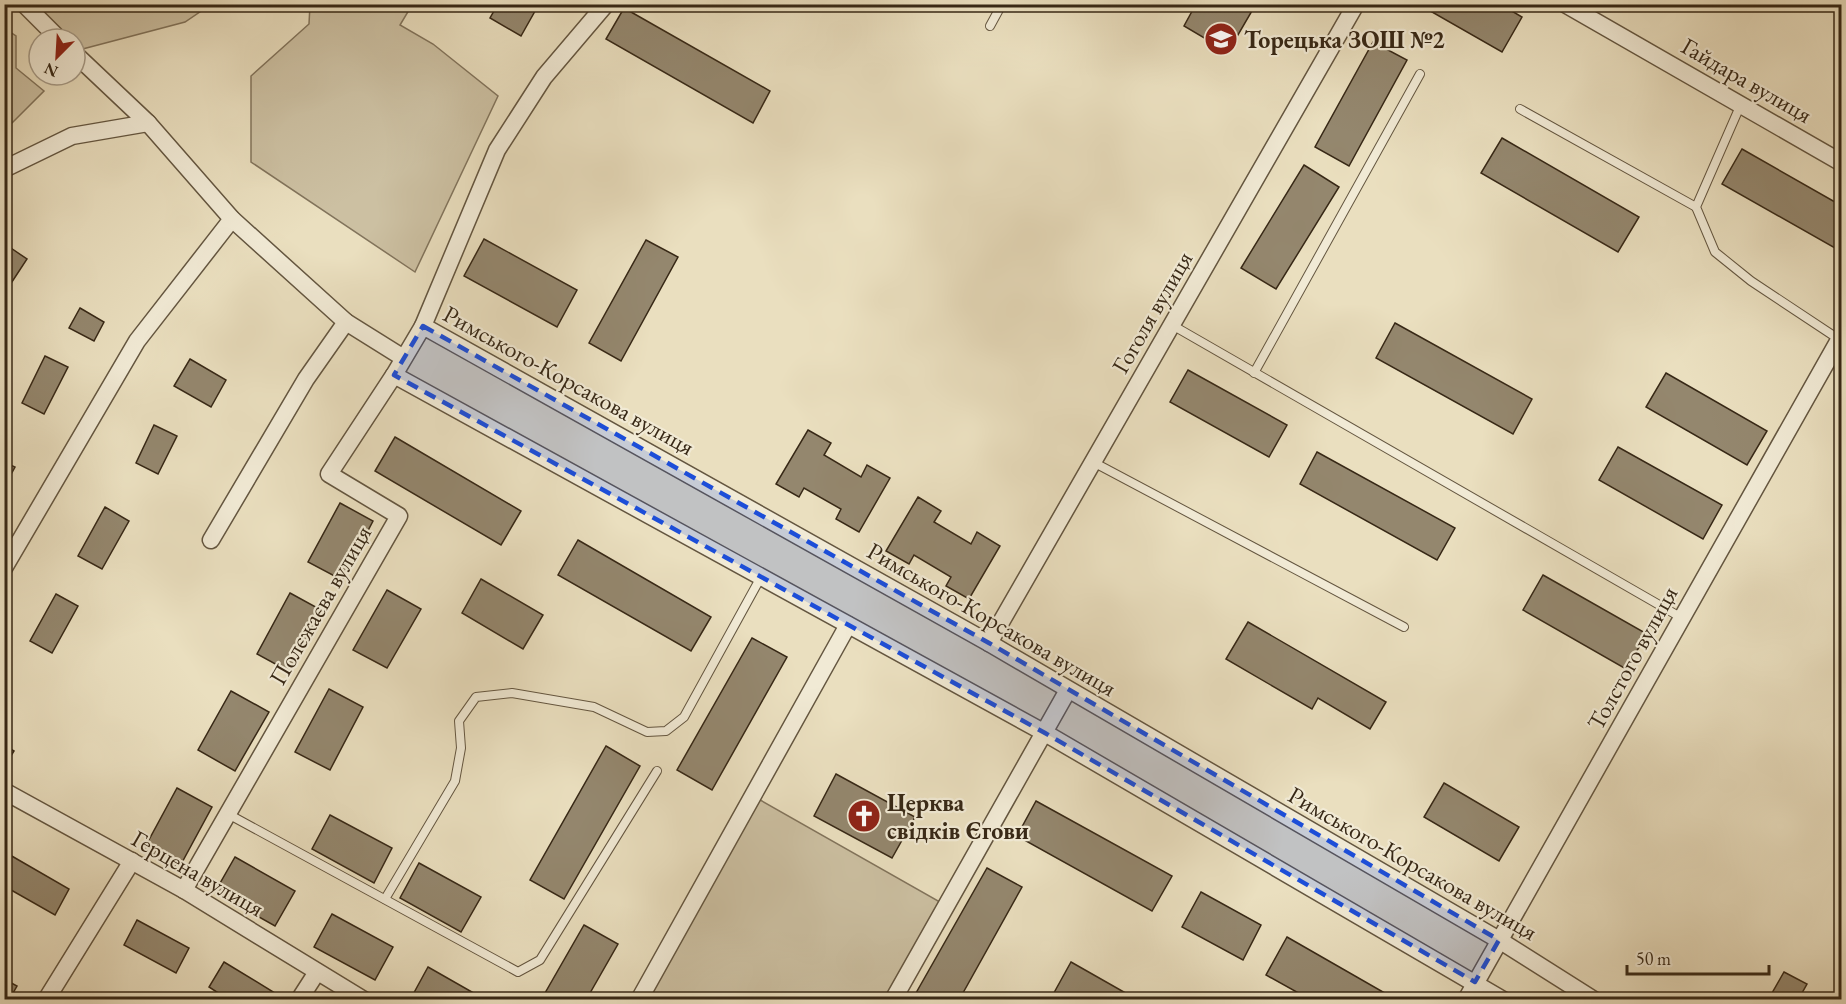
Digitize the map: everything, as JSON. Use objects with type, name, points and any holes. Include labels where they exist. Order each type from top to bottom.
[{"type":"street","points":[[24,4],[48,27]]},
{"type":"street","points":[[423,326],[497,150],[544,77],[606,4]]},
{"type":"street","name":"Гоголя вулиця","points":[[988,643],[1356,4]]},
{"type":"street","name":"Гайдара вулиця","points":[[1565,4],[1842,163]]},
{"type":"street","points":[[87,66],[147,123],[232,219],[346,322],[402,357]]},
{"type":"street","points":[[4,169],[72,136],[147,123]]},
{"type":"street","points":[[4,568],[137,341],[232,219]]},
{"type":"street","points":[[211,540],[306,379],[346,322]]},
{"type":"street","name":"Римського-Корсакова вулиця","points":[[394,375],[402,357],[423,326],[988,643],[1499,940],[1594,999]]},
{"type":"street","name":"Толстого вулиця","points":[[1466,999],[1840,341]]},
{"type":"street","points":[[394,375],[1046,733],[1503,999]]},
{"type":"street","name":"Полєжаєва вулиця","points":[[184,890],[399,516],[329,474],[394,375]]},
{"type":"street","points":[[639,999],[848,625]]},
{"type":"street","points":[[893,999],[1046,733],[1068,690]]},
{"type":"street","name":"Герцена вулиця","points":[[4,791],[184,890],[364,999]]},
{"type":"street","points":[[46,999],[132,861]]},
{"type":"street","points":[[299,999],[317,972]]},
{"type":"lane","points":[[990,26],[1002,4]]},
{"type":"lane","points":[[1254,373],[1420,74]]},
{"type":"lane","points":[[1696,207],[1741,104]]},
{"type":"lane","points":[[1520,109],[1696,207],[1715,252],[1751,281],[1840,341]]},
{"type":"lane","points":[[1172,325],[1682,618]]},
{"type":"lane","points":[[1093,462],[1404,627]]},
{"type":"lane","points":[[385,899],[455,781],[461,748],[459,721],[476,697],[512,693],[594,707],[647,732],[666,731],[684,717],[761,577]]},
{"type":"lane","points":[[228,814],[518,972],[540,960],[657,771]]},
{"type":"highlighted area","points":[[423,326],[989,643],[1499,940],[1475,982],[1045,733],[394,375]]},
{"type":"shaded area","points":[[24,5],[210,5],[185,22],[87,48],[87,27],[47,27]]},
{"type":"shaded area","points":[[310,5],[412,5],[400,25],[433,44],[498,96],[415,272],[251,162],[251,76],[309,24]]},
{"type":"shaded area","points":[[4,28],[16,36],[16,68],[27,77],[27,87],[39,87],[44,91],[5,130]]},
{"type":"shaded area","points":[[753,796],[947,906],[893,999],[639,1000]]},
{"type":"building","points":[[498,4],[539,4],[521,36],[490,18]]},
{"type":"building","name":"Торецька ЗОШ №2","points":[[1196,4],[1256,4],[1228,52],[1184,26]]},
{"type":"building","points":[[1418,4],[1500,4],[1522,17],[1502,52]]},
{"type":"building","points":[[624,8],[770,91],[753,123],[606,39]]},
{"type":"building","points":[[1373,42],[1407,60],[1349,166],[1315,147]]},
{"type":"building","points":[[1502,138],[1639,217],[1618,252],[1481,173]]},
{"type":"building","points":[[1742,149],[1842,206],[1842,252],[1722,184]]},
{"type":"building","points":[[1304,165],[1339,187],[1276,289],[1241,268]]},
{"type":"building","points":[[484,239],[577,290],[557,327],[464,276]]},
{"type":"building","points":[[646,240],[678,257],[621,361],[589,343]]},
{"type":"building","points":[[5,244],[27,259],[6,291],[4,290]]},
{"type":"building","points":[[80,308],[104,322],[94,341],[69,328]]},
{"type":"building","points":[[1395,323],[1532,399],[1513,434],[1376,358]]},
{"type":"building","points":[[45,356],[68,367],[44,414],[22,403]]},
{"type":"building","points":[[190,359],[226,380],[211,407],[174,386]]},
{"type":"building","points":[[1188,370],[1287,425],[1269,457],[1170,402]]},
{"type":"building","points":[[1666,373],[1767,431],[1747,465],[1646,407]]},
{"type":"building","points":[[154,425],[177,436],[158,474],[136,463]]},
{"type":"building","points":[[808,430],[831,443],[824,455],[861,477],[867,465],[890,478],[859,532],[836,519],[841,509],[804,488],[799,497],[776,484]]},
{"type":"building","points":[[395,437],[521,511],[501,545],[375,471]]},
{"type":"building","points":[[1618,447],[1722,505],[1703,539],[1599,480]]},
{"type":"building","points":[[1317,452],[1455,528],[1437,560],[1300,484]]},
{"type":"building","points":[[4,462],[15,467],[4,487]]},
{"type":"building","points":[[918,497],[941,511],[934,522],[971,544],[977,532],[1000,546],[969,599],[946,586],[951,577],[914,555],[909,564],[886,551]]},
{"type":"building","points":[[340,503],[373,521],[342,580],[308,562]]},
{"type":"building","points":[[105,507],[129,521],[102,569],[78,556]]},
{"type":"building","points":[[578,540],[711,617],[691,651],[558,575]]},
{"type":"building","points":[[1543,575],[1647,634],[1626,669],[1523,610]]},
{"type":"building","points":[[481,579],[543,615],[523,649],[462,613]]},
{"type":"building","points":[[387,590],[421,609],[387,668],[353,650]]},
{"type":"building","points":[[290,593],[323,611],[290,672],[257,654]]},
{"type":"building","points":[[56,594],[78,606],[52,653],[30,641]]},
{"type":"building","points":[[1248,622],[1386,702],[1370,729],[1318,698],[1312,709],[1226,659]]},
{"type":"building","points":[[752,638],[787,657],[712,790],[677,770]]},
{"type":"building","points":[[329,689],[363,707],[330,770],[295,752]]},
{"type":"building","points":[[231,691],[269,712],[235,771],[198,750]]},
{"type":"building","points":[[4,736],[10,739],[6,746],[14,751],[4,767]]},
{"type":"building","points":[[606,746],[640,766],[564,899],[530,880]]},
{"type":"building","name":"Церква свідків Єгови","points":[[836,774],[915,817],[892,858],[814,816]]},
{"type":"building","points":[[1444,783],[1519,827],[1499,861],[1424,817]]},
{"type":"building","points":[[177,788],[212,807],[179,868],[144,849]]},
{"type":"building","points":[[1036,801],[1172,876],[1152,911],[1017,836]]},
{"type":"building","points":[[330,815],[392,848],[374,883],[312,849]]},
{"type":"building","points":[[10,855],[69,889],[55,915],[4,886],[4,864]]},
{"type":"building","points":[[235,857],[295,891],[275,926],[215,892]]},
{"type":"building","points":[[419,863],[481,897],[461,932],[400,898]]},
{"type":"building","points":[[987,868],[1022,887],[959,1000],[912,1000]]},
{"type":"building","points":[[1201,892],[1261,925],[1243,960],[1182,927]]},
{"type":"building","points":[[332,914],[393,947],[375,980],[314,947]]},
{"type":"building","points":[[137,920],[189,948],[176,973],[124,945]]},
{"type":"building","points":[[584,925],[618,944],[586,1000],[541,1000]]},
{"type":"building","points":[[1287,937],[1397,1000],[1311,1000],[1266,975]]},
{"type":"building","points":[[224,962],[275,993],[272,1000],[229,1000],[209,987]]},
{"type":"building","points":[[1071,962],[1138,1000],[1050,1000]]},
{"type":"building","points":[[428,967],[486,1000],[410,1000]]},
{"type":"building","points":[[1784,972],[1807,984],[1798,1000],[1768,1000]]},
{"type":"building","points":[[4,979],[17,986],[9,1000],[4,1000]]},
{"type":"place","name":"Торецька ЗОШ №2","points":[[1221,39]]},
{"type":"place","name":"Церква свідків Єгови","points":[[864,816]]}]
